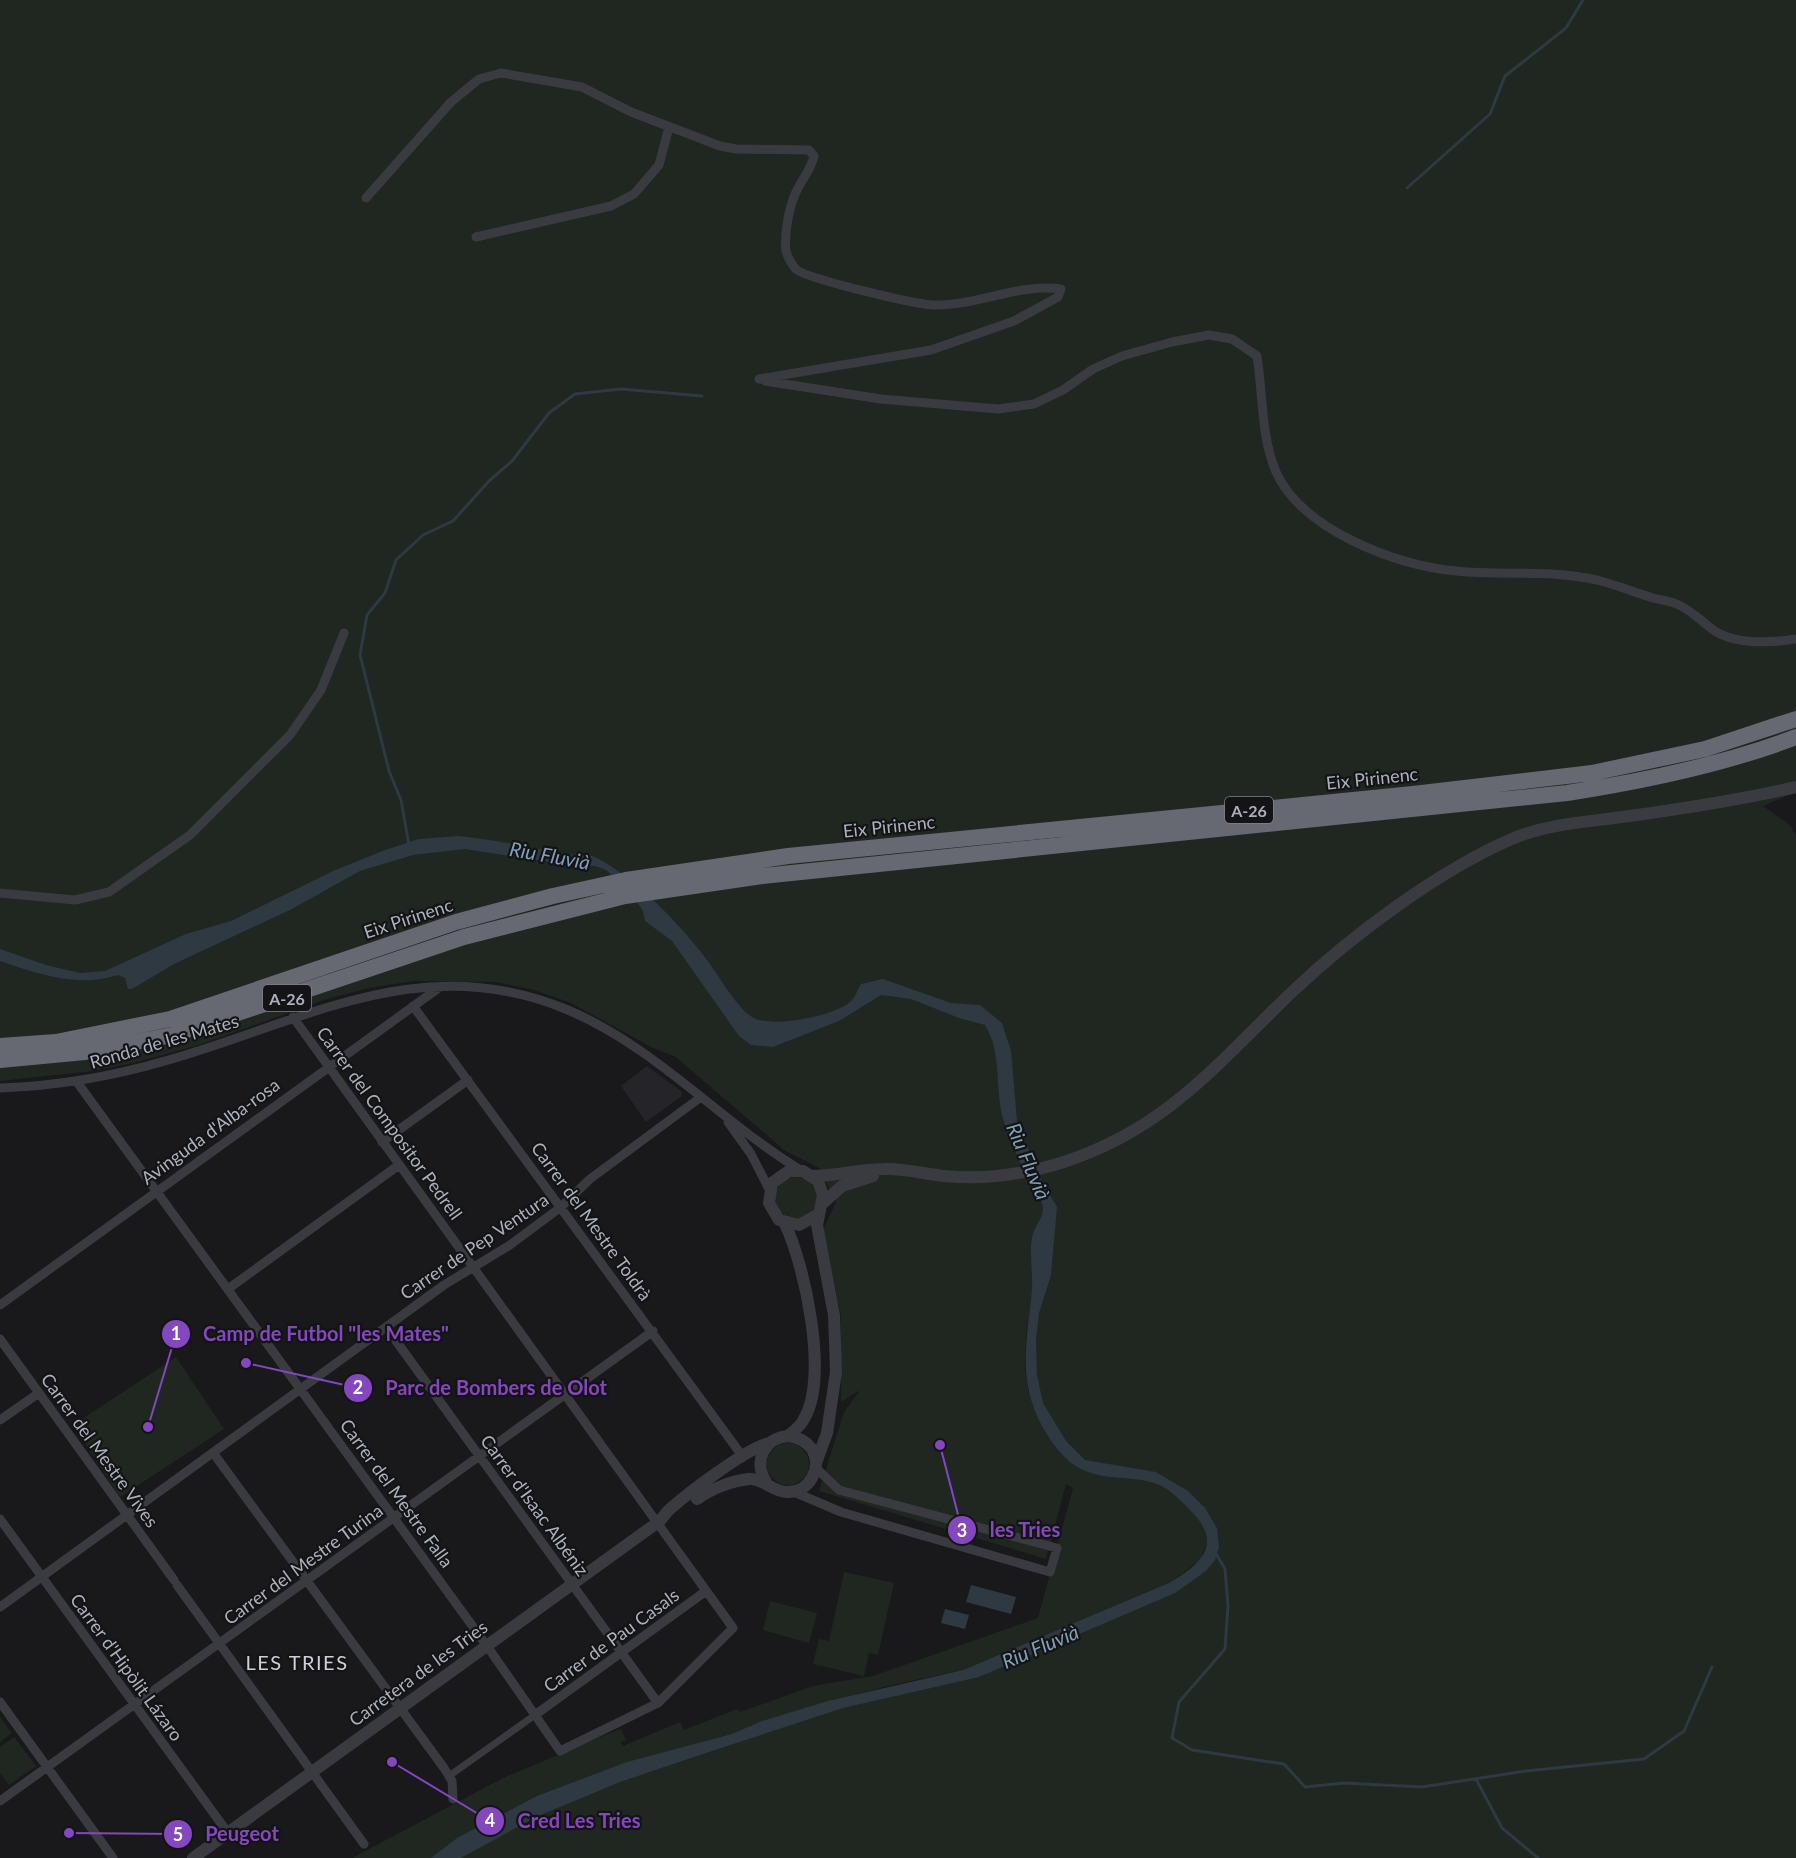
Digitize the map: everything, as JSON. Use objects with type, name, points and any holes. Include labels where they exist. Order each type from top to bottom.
[{"type":"highway","name":"Eix Pirinenc","points":[[0,1046],[56,1042],[170,1019],[456,922],[553,896],[696,868],[1592,773],[1705,749],[1796,719]]},
{"type":"highway","name":"Eix Pirinenc","points":[[0,1060],[85,1052],[172,1035],[454,940],[625,896],[712,883],[1546,796],[1639,781],[1737,757],[1796,737]]},
{"type":"street","points":[[366,198],[451,102],[479,79],[501,72],[582,87],[631,112],[736,149],[809,150],[814,156],[811,167],[796,192],[786,252],[795,270],[816,279],[932,305],[963,303],[1036,288],[1061,289],[1058,297],[1014,321],[931,350],[759,379],[881,399],[998,410],[1034,404],[1063,390],[1093,369],[1122,356],[1172,342],[1209,335],[1232,339],[1257,356],[1267,443],[1277,473],[1309,515],[1338,533],[1394,558],[1455,571],[1567,574],[1598,580],[1678,605],[1702,619],[1713,631],[1739,639],[1775,642],[1796,639]]},
{"type":"street","points":[[476,237],[611,206],[634,194],[659,165],[669,127]]},
{"type":"street","points":[[0,893],[75,900],[109,892],[190,835],[290,735],[321,690],[344,633]]},
{"type":"street","points":[[788,1436],[804,1420],[809,1406],[814,1356],[811,1312],[796,1245],[785,1224],[771,1209],[770,1189],[782,1174],[885,1168],[958,1176],[1004,1174],[1046,1167],[1081,1156],[1123,1138],[1156,1118],[1210,1075],[1292,992],[1390,911],[1436,880],[1513,838],[1547,827],[1672,810],[1796,787]]},
{"type":"street","name":"Avinguda d'Alba-rosa","points":[[0,1305],[156,1190],[440,987]]},
{"type":"street","name":"Ronda de les Mates","points":[[0,1088],[77,1083],[165,1061],[293,1017],[381,992],[440,987],[496,989],[567,1010],[633,1044],[725,1117],[807,1173]]},
{"type":"street","name":"Carrer del Mestre Toldrà","points":[[413,1005],[743,1457]]},
{"type":"street","name":"Carrer del Compositor Pedrell","points":[[293,1017],[565,1395],[661,1520],[706,1590],[734,1628],[658,1703]]},
{"type":"street","points":[[382,1142],[468,1080]]},
{"type":"street","name":"Carrer del Mestre Falla","points":[[77,1083],[487,1646],[560,1751],[658,1703]]},
{"type":"street","name":"Carrer de Pep Ventura","points":[[0,1607],[214,1454],[386,1327],[473,1267],[510,1245],[561,1207],[590,1179],[701,1096]]},
{"type":"street","name":"Ronda de les Mates","points":[[725,1117],[751,1154],[770,1189]]},
{"type":"street","points":[[228,1289],[399,1165]]},
{"type":"street","points":[[807,1173],[822,1188],[823,1203]]},
{"type":"street","points":[[785,1224],[806,1223],[817,1215],[823,1203],[842,1186],[857,1180],[919,1173]]},
{"type":"street","points":[[794,1492],[811,1480],[827,1433],[836,1372],[834,1315],[828,1273],[818,1236],[817,1215]]},
{"type":"street","name":"Carrer d'Isaac Albéniz","points":[[386,1327],[658,1703]]},
{"type":"street","name":"Carrer del Mestre Turina","points":[[0,1802],[653,1331]]},
{"type":"street","name":"Carrer del Mestre Vives","points":[[0,1339],[364,1844]]},
{"type":"street","points":[[0,1420],[39,1393]]},
{"type":"street","points":[[788,1436],[808,1444],[816,1465],[839,1490],[1057,1548],[1050,1572],[841,1512],[794,1492],[782,1492],[766,1482],[760,1471],[760,1459],[769,1443],[788,1436]]},
{"type":"street","name":"Carretera de les Tries","points":[[193,1858],[661,1520],[668,1511],[743,1457],[769,1443]]},
{"type":"street","points":[[214,1454],[449,1776],[454,1790],[453,1799]]},
{"type":"street","name":"Carretera de les Tries","points":[[661,1520],[672,1518],[710,1490],[750,1479],[766,1482]]},
{"type":"street","name":"Carrer d'Hipòlit Lázaro","points":[[0,1519],[228,1833]]},
{"type":"street","name":"Carrer de Pau Casals","points":[[535,1715],[706,1590]]},
{"type":"street","points":[[0,1702],[113,1858]]},
{"type":"street","points":[[449,1776],[535,1715]]},
{"type":"shaded area","points":[[0,0],[1796,0],[1796,792],[1763,806],[1790,825],[1796,835],[1796,1858],[352,1858],[503,1778],[621,1729],[626,1740],[620,1742],[623,1746],[680,1722],[684,1730],[737,1709],[740,1712],[813,1686],[873,1676],[1038,1618],[1073,1488],[1066,1484],[1046,1559],[819,1491],[844,1412],[860,1390],[841,1402],[841,1316],[823,1230],[836,1202],[819,1168],[784,1150],[676,1057],[651,1047],[571,1003],[534,990],[496,982],[414,981],[369,988],[327,999],[199,1045],[133,1063],[93,1071],[0,1081]],"holes":[[[1027,1320],[1029,1396],[1025,1368]],[[1207,1543],[1206,1571],[1120,1616],[989,1672],[762,1721],[887,1686],[963,1670],[1171,1582],[1200,1560]]]},
{"type":"shaded area","points":[[647,1066],[681,1091],[682,1096],[646,1122],[621,1086]]},
{"type":"shaded area","points":[[796,1177],[804,1178],[811,1183],[816,1190],[816,1206],[811,1213],[804,1218],[796,1219],[788,1218],[781,1213],[776,1206],[775,1198],[776,1190],[781,1183],[788,1178]]},
{"type":"shaded area","points":[[176,1357],[224,1429],[120,1497],[73,1425]]},
{"type":"shaded area","points":[[788,1443],[803,1449],[809,1464],[803,1479],[788,1485],[773,1479],[767,1464],[773,1449]]},
{"type":"shaded area","points":[[844,1572],[894,1583],[878,1655],[869,1653],[864,1676],[813,1664],[819,1639],[829,1641]]},
{"type":"shaded area","points":[[770,1601],[817,1613],[809,1643],[763,1630]]},
{"type":"shaded area","points":[[0,1717],[12,1733],[0,1742]]},
{"type":"shaded area","points":[[14,1737],[36,1766],[9,1785],[0,1773],[0,1747]]},
{"type":"water","name":"Riu Fluvià","points":[[458,836],[590,856],[611,866],[641,889],[682,929],[727,989],[752,1017],[773,1022],[816,1016],[849,1003],[861,984],[883,979],[951,1003],[980,1005],[1002,1023],[1011,1051],[1017,1121],[1041,1180],[1057,1207],[1051,1275],[1039,1313],[1036,1340],[1037,1375],[1043,1403],[1066,1441],[1085,1460],[1156,1472],[1188,1491],[1205,1508],[1217,1528],[1219,1547],[1215,1560],[1206,1571],[1175,1593],[979,1677],[843,1708],[703,1754],[620,1782],[536,1817],[461,1858],[431,1858],[457,1838],[537,1796],[627,1762],[732,1734],[762,1721],[828,1701],[963,1670],[1171,1582],[1193,1567],[1205,1550],[1207,1541],[1199,1521],[1182,1502],[1166,1489],[1148,1481],[1099,1475],[1075,1466],[1058,1451],[1034,1408],[1026,1375],[1032,1288],[1031,1244],[1043,1213],[1043,1205],[1020,1163],[1004,1122],[994,1048],[985,1025],[959,1018],[911,999],[881,995],[839,1021],[773,1047],[751,1045],[739,1036],[672,941],[645,921],[643,911],[630,892],[606,870],[595,866],[576,866],[465,849],[413,855],[360,871],[290,910],[174,964],[132,989],[128,989],[125,978],[118,975],[103,979],[73,980],[43,975],[0,961],[0,949],[46,965],[80,973],[105,971],[186,934],[231,921],[333,871],[385,850],[419,839]]},
{"type":"water","points":[[971,1585],[1016,1597],[1011,1614],[966,1602]]},
{"type":"water","points":[[945,1609],[969,1615],[965,1629],[941,1623]]},
{"type":"waterway","points":[[1407,188],[1490,114],[1505,76],[1566,28],[1583,0]]},
{"type":"waterway","points":[[409,845],[401,800],[389,771],[360,655],[367,615],[385,593],[396,560],[423,535],[453,521],[489,481],[512,461],[549,413],[575,394],[621,389],[702,396]]},
{"type":"waterway","points":[[1215,1552],[1225,1569],[1228,1606],[1225,1649],[1179,1702],[1172,1738],[1192,1750],[1284,1764],[1305,1787],[1344,1783],[1422,1787],[1526,1771],[1644,1759],[1684,1731],[1712,1667]]},
{"type":"waterway","points":[[1476,1779],[1502,1828],[1538,1858]]},
{"type":"place","name":"Parc de Bombers de Olot","points":[[246,1363]]},
{"type":"place","name":"Camp de Futbol \"les Mates\"","points":[[148,1427]]},
{"type":"place","name":"les Tries","points":[[940,1445]]},
{"type":"place","name":"Cred Les Tries","points":[[392,1762]]},
{"type":"place","name":"Peugeot","points":[[69,1833]]},
{"type":"district","name":"LES TRIES","points":[[297,1662]]}]
